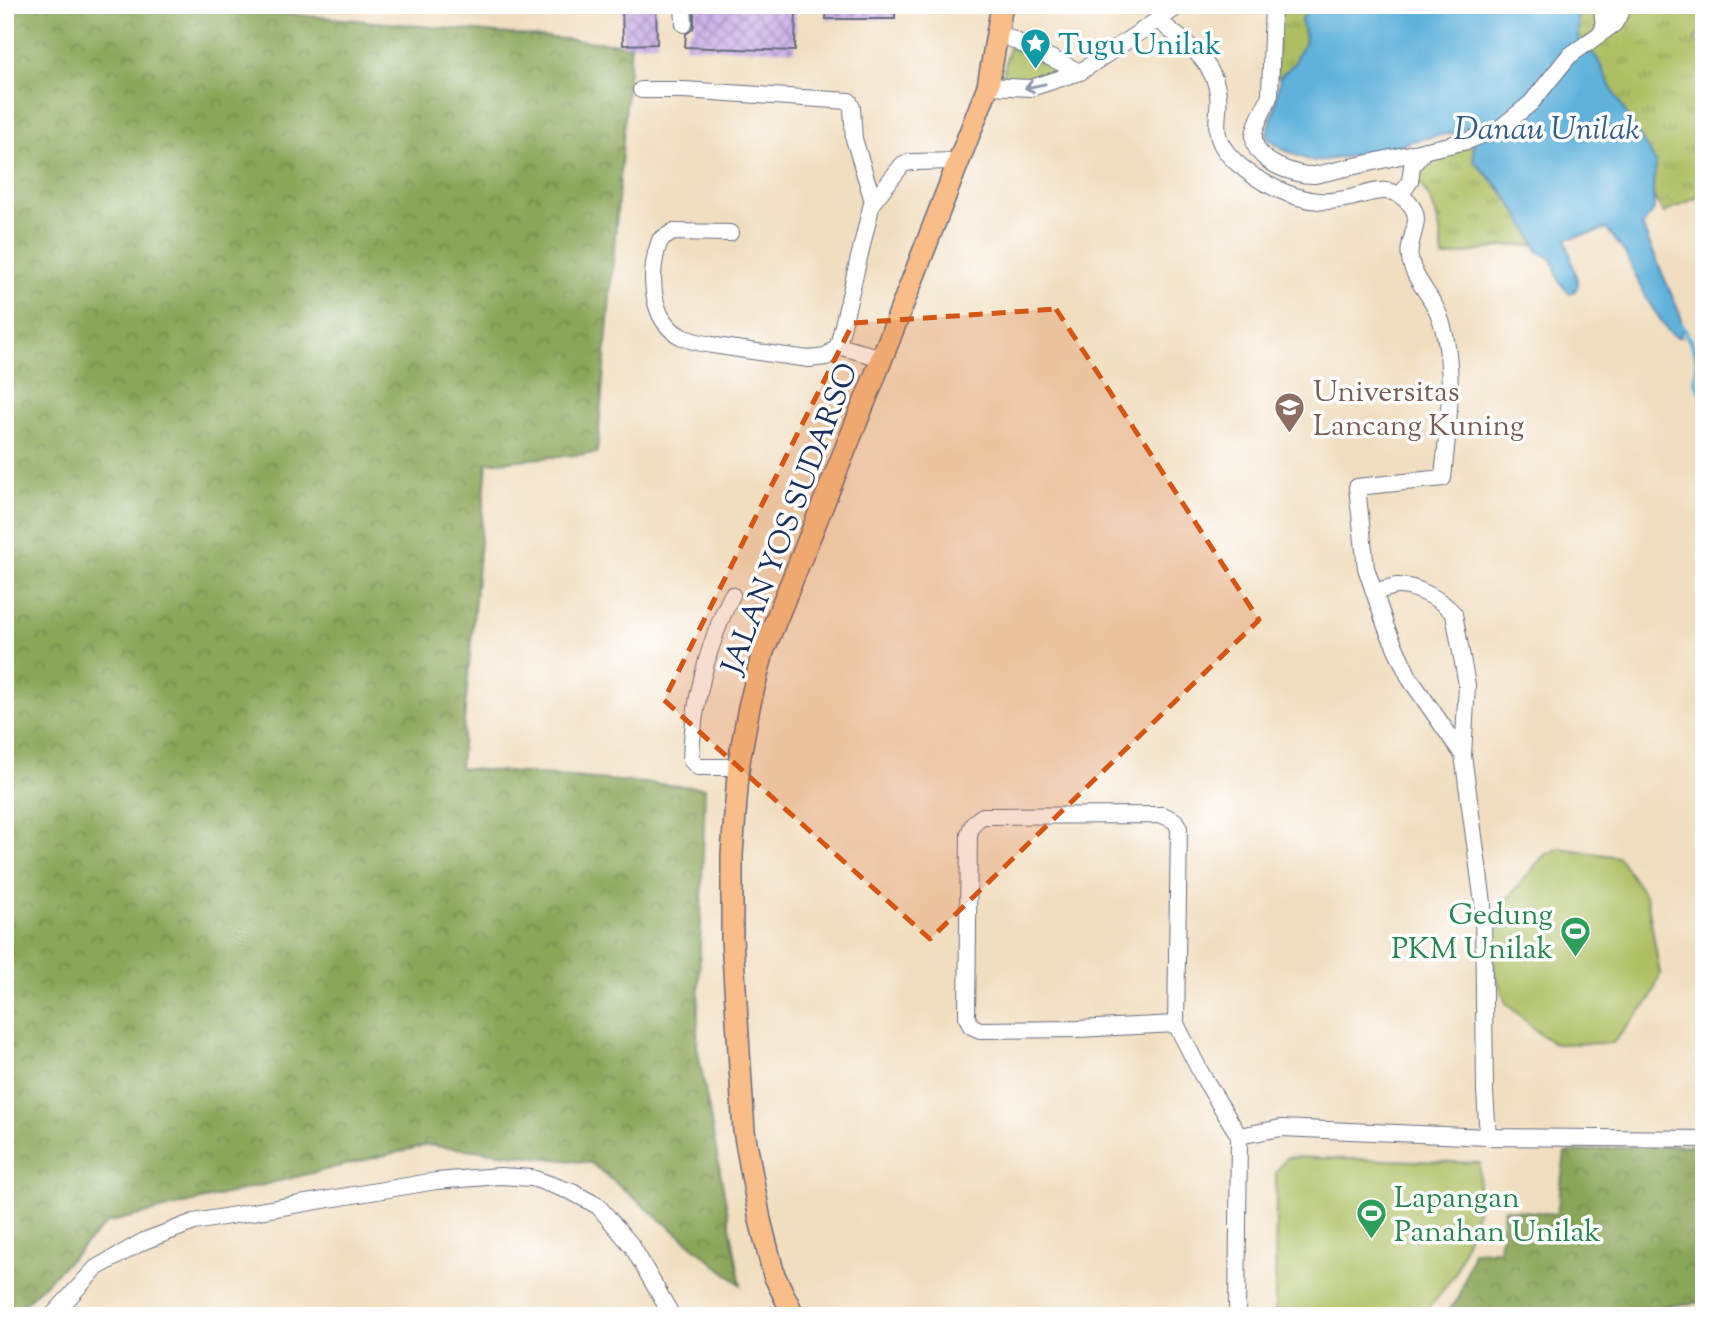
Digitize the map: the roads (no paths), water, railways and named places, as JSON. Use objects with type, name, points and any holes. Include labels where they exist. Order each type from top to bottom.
[{"type":"main road","name":"JALAN YOS SUDARSO","points":[[794,1316],[774,1275],[760,1220],[744,1131],[732,939],[732,854],[738,767],[763,652],[988,86],[1002,5]]},
{"type":"street","points":[[683,5],[684,24]]},
{"type":"street","points":[[988,86],[1031,88],[1080,72],[1180,5]]},
{"type":"street","points":[[1273,5],[1270,94],[1254,133],[1254,140],[1258,151],[1285,171],[1303,176],[1315,176],[1467,141],[1500,128],[1531,103],[1569,56],[1614,24],[1621,12],[1620,5]]},
{"type":"street","points":[[1602,5],[1604,31]]},
{"type":"street","points":[[1158,20],[1202,58],[1214,78],[1218,100],[1216,129],[1228,154],[1239,165],[1281,189],[1309,200],[1339,200],[1389,190],[1401,195],[1412,206],[1418,218],[1409,257],[1439,314],[1449,355],[1448,432],[1443,478],[1357,487],[1366,568],[1386,627],[1410,679],[1463,755]]},
{"type":"street","points":[[999,33],[1080,72]]},
{"type":"street","points":[[642,90],[698,91],[849,102],[852,108],[854,139],[873,201]]},
{"type":"street","points":[[1401,195],[1410,181],[1412,166],[1425,150]]},
{"type":"street","points":[[730,233],[673,232],[660,240],[653,275],[653,291],[661,316],[669,327],[682,338],[709,344],[809,359],[826,357],[838,346],[873,201],[904,164],[958,161]]},
{"type":"street","points":[[838,346],[882,358]]},
{"type":"street","points":[[1374,592],[1399,586],[1424,593],[1447,605],[1454,614],[1467,685],[1463,755],[1483,903],[1488,1137]]},
{"type":"street","points":[[732,595],[713,640],[691,741],[691,760],[698,768],[738,767]]},
{"type":"street","points":[[1177,1024],[1035,1030],[980,1030],[971,1026],[967,1017],[969,835],[971,826],[977,819],[983,816],[1163,815],[1175,821],[1179,828],[1177,1024],[1202,1075],[1239,1136],[1237,1316]]},
{"type":"street","points":[[1239,1136],[1281,1128],[1488,1137],[1704,1139]]},
{"type":"street","points":[[52,1316],[96,1268],[144,1241],[194,1222],[436,1181],[500,1176],[532,1178],[572,1192],[598,1206],[632,1246],[672,1316]]},
{"type":"water","name":"Danau Unilak","points":[[1315,5],[1573,5],[1578,19],[1578,38],[1597,58],[1611,88],[1656,163],[1654,210],[1642,226],[1681,317],[1681,337],[1668,331],[1646,298],[1625,253],[1607,229],[1566,239],[1578,284],[1570,294],[1560,283],[1552,259],[1538,251],[1530,232],[1501,189],[1474,161],[1473,140],[1462,133],[1412,141],[1382,151],[1313,162],[1282,149],[1266,137],[1280,77],[1295,63],[1306,42],[1301,19]]},
{"type":"waterway","points":[[1681,324],[1695,351],[1698,365],[1695,380],[1704,397]]},
{"type":"place","name":"Tugu Unilak","points":[[1035,71]]},
{"type":"place","name":"Universitas Lancang Kuning","points":[[1290,435]]},
{"type":"place","name":"Gedung PKM Unilak","points":[[1576,958]]},
{"type":"place","name":"Lapangan Panahan Unilak","points":[[1371,1241]]}]
